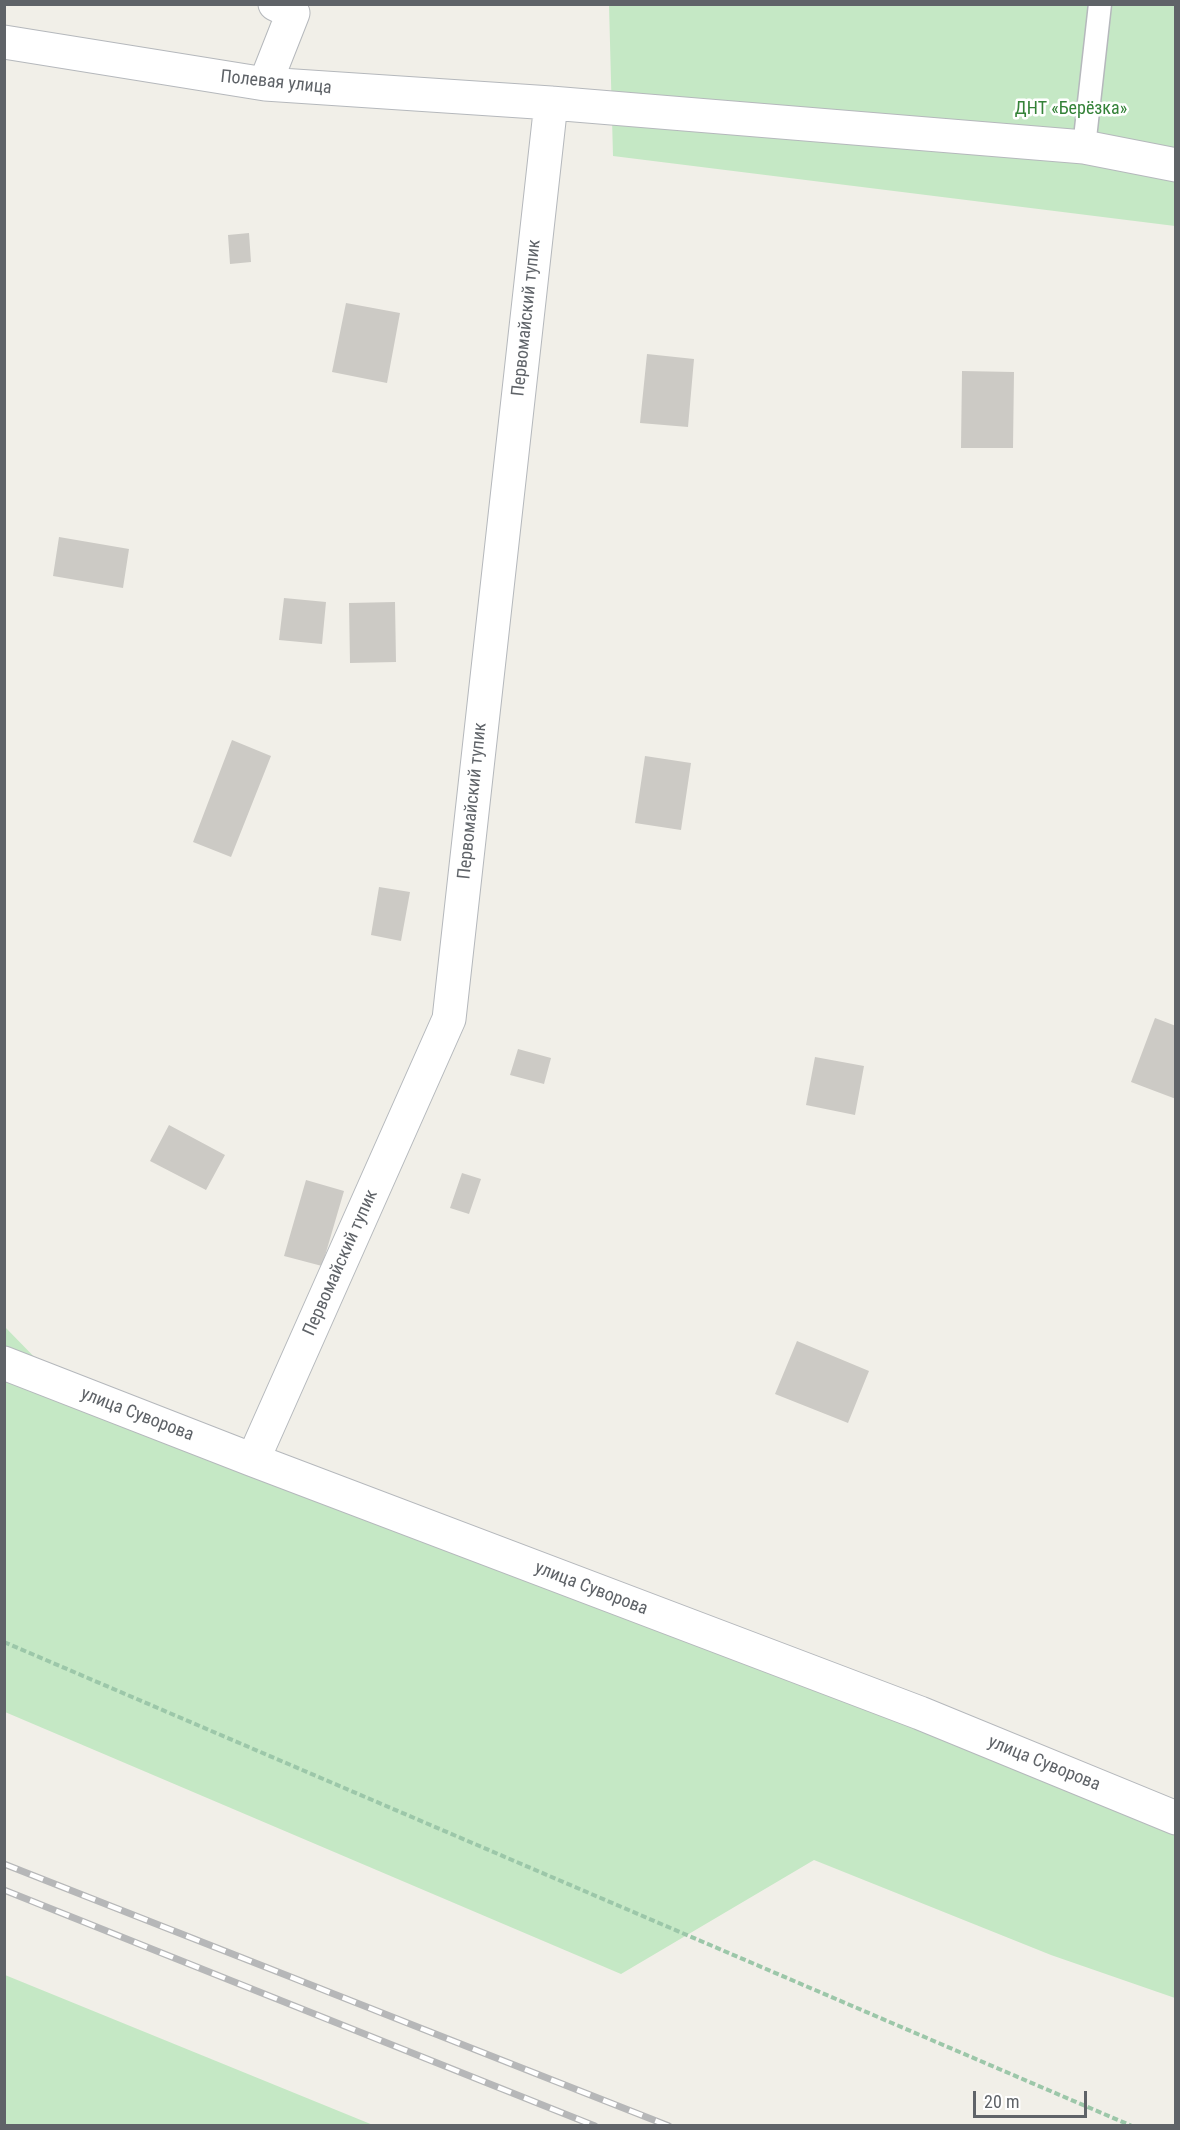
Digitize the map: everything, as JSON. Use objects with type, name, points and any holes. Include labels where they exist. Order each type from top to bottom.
[{"type":"street","points":[[265,84],[288,7]]},
{"type":"street","name":"Полевая улица","points":[[4,42],[265,84],[551,103],[1084,147],[1176,165]]},
{"type":"street","name":"Первомайский тупик","points":[[253,1460],[448,1019],[551,103]]},
{"type":"street","name":"улица Суворова","points":[[4,1364],[920,1713],[1176,1818]]},
{"type":"lane","points":[[1084,147],[1100,4]]},
{"type":"path","points":[[4,1642],[1132,2126]]},
{"type":"green space","name":"ДНТ «Берёзка»","points":[[609,5],[1175,5],[1175,226],[613,156]]},
{"type":"green space","points":[[4,1326],[47,1370],[1175,1833],[1175,1998],[1051,1955],[814,1860],[621,1974],[5,1712]]},
{"type":"green space","points":[[5,1975],[373,2125],[5,2125]]},
{"type":"building","points":[[249,233],[251,262],[230,264],[228,235]]},
{"type":"building","points":[[346,303],[400,313],[387,383],[332,372]]},
{"type":"building","points":[[647,354],[694,359],[688,427],[640,423]]},
{"type":"building","points":[[962,371],[1014,372],[1013,448],[961,448]]},
{"type":"building","points":[[59,537],[129,549],[123,588],[53,576]]},
{"type":"building","points":[[284,598],[326,602],[322,644],[279,640]]},
{"type":"building","points":[[395,602],[396,662],[350,663],[349,603]]},
{"type":"building","points":[[232,740],[271,756],[231,857],[193,842]]},
{"type":"building","points":[[645,756],[691,763],[681,830],[635,823]]},
{"type":"building","points":[[379,887],[410,892],[401,941],[371,935]]},
{"type":"building","points":[[1155,1018],[1176,1026],[1176,1099],[1131,1082]]},
{"type":"building","points":[[518,1049],[551,1058],[544,1084],[510,1075]]},
{"type":"building","points":[[815,1057],[864,1066],[855,1115],[806,1105]]},
{"type":"building","points":[[169,1125],[225,1155],[206,1190],[150,1161]]},
{"type":"building","points":[[462,1173],[481,1179],[469,1214],[450,1208]]},
{"type":"building","points":[[306,1180],[344,1191],[322,1266],[284,1256]]},
{"type":"building","points":[[797,1341],[869,1371],[848,1423],[775,1394]]},
{"type":"railway","points":[[4,1864],[669,2126]]},
{"type":"railway","points":[[4,1890],[595,2126]]}]
